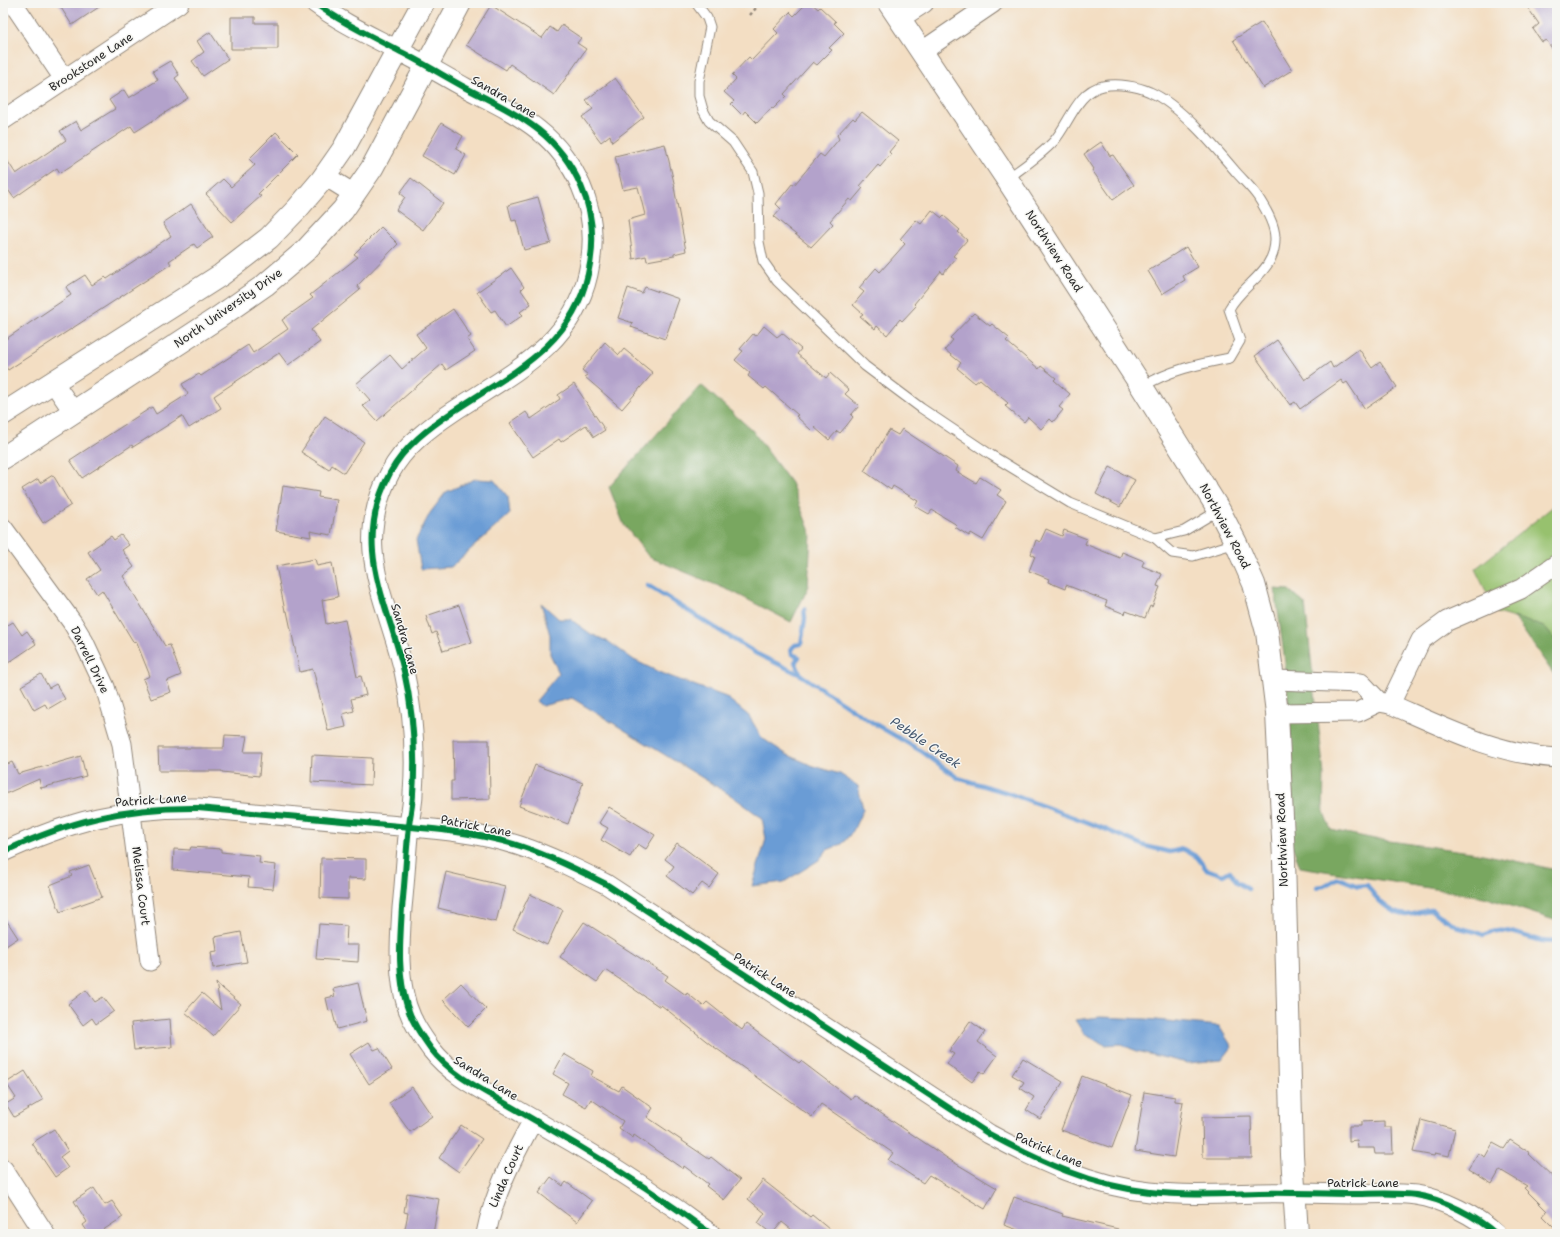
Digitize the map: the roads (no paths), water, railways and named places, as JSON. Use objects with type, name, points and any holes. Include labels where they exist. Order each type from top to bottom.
[{"type":"street","name":"Brookstone Lane","points":[[3,120],[179,3]]},
{"type":"street","name":"Sandra Lane","points":[[315,3],[346,25],[397,50],[522,117],[550,139],[561,150],[581,185],[587,200],[593,232],[592,258],[585,288],[576,310],[562,331],[534,357],[434,424],[406,449],[391,470],[378,503],[372,535],[374,566],[404,670],[412,720],[414,776],[399,965],[404,995],[411,1018],[433,1052],[458,1076],[648,1190],[711,1234]]},
{"type":"street","points":[[3,414],[245,257],[269,238],[325,176],[344,148],[423,3]]},
{"type":"street","name":"North University Drive","points":[[3,458],[265,285],[305,251],[343,210],[372,168],[460,3]]},
{"type":"street","points":[[894,11],[924,3]]},
{"type":"street","points":[[921,52],[993,3]]},
{"type":"street","points":[[17,9],[64,79]]},
{"type":"street","name":"Northview Road","points":[[894,11],[1007,179],[1142,386],[1219,510],[1236,543],[1254,584],[1267,632],[1277,713],[1284,859],[1283,874],[1294,1194],[1297,1234]]},
{"type":"street","points":[[325,176],[354,194]]},
{"type":"street","points":[[53,382],[73,411]]},
{"type":"street","name":"Darrell Drive","points":[[3,528],[72,622],[97,667],[122,744],[128,783],[130,811]]},
{"type":"street","points":[[1277,713],[1358,712],[1384,703],[1421,640],[1447,621],[1521,589],[1557,564]]},
{"type":"street","points":[[1274,680],[1360,683],[1384,703],[1476,742],[1531,756],[1557,758]]},
{"type":"street","name":"Patrick Lane","points":[[3,852],[64,826],[130,811],[198,808],[456,832],[519,846],[569,866],[606,884],[989,1134],[1047,1164],[1093,1180],[1148,1192],[1192,1196],[1258,1193],[1378,1193],[1416,1195],[1464,1212],[1483,1222],[1496,1234]]},
{"type":"street","name":"Melissa Court","points":[[130,811],[136,843],[150,960]]},
{"type":"street","name":"Linda Court","points":[[486,1234],[490,1212],[509,1165],[533,1120]]},
{"type":"street","points":[[3,1169],[44,1234]]},
{"type":"lane","points":[[696,3],[707,18],[710,27],[699,81],[699,96],[703,110],[709,121],[733,142],[753,172],[758,193],[759,242],[763,261],[777,281],[865,366],[964,438],[1070,503],[1155,538],[1172,553],[1193,556],[1236,543]]},
{"type":"lane","points":[[1007,179],[1033,160],[1054,141],[1085,95],[1102,86],[1132,86],[1151,93],[1172,106],[1211,144],[1257,195],[1271,220],[1275,238],[1272,258],[1256,279],[1235,298],[1230,309],[1240,341],[1230,358],[1185,367],[1156,378],[1142,386]]},
{"type":"lane","points":[[1155,538],[1184,531],[1219,510]]},
{"type":"water","points":[[475,479],[494,480],[508,497],[510,514],[451,567],[421,569],[416,540],[430,513],[446,492]]},
{"type":"water","points":[[541,603],[559,619],[570,619],[591,634],[609,642],[634,660],[661,673],[726,697],[749,716],[762,738],[786,754],[813,766],[840,774],[858,786],[863,809],[853,831],[842,844],[827,850],[819,860],[784,882],[752,886],[766,839],[762,818],[732,796],[572,698],[542,706],[536,701],[559,673],[550,654],[550,635]]},
{"type":"water","points":[[1100,1017],[1146,1019],[1219,1026],[1232,1047],[1222,1060],[1187,1063],[1136,1051],[1121,1044],[1105,1045],[1084,1034],[1075,1020]]},
{"type":"waterway","name":"Pebble Creek","points":[[647,585],[757,654],[801,675],[870,721],[921,751],[958,778],[1008,793],[1100,827],[1145,846],[1170,852],[1183,849],[1197,857],[1206,869],[1223,875],[1230,871],[1237,882],[1248,889]]},
{"type":"waterway","points":[[801,675],[795,662],[799,657],[792,654],[791,649],[795,645],[801,644],[805,619],[804,609]]},
{"type":"waterway","name":"Pebble Creek","points":[[1317,887],[1324,886],[1338,878],[1358,886],[1367,885],[1374,895],[1384,904],[1394,912],[1400,914],[1409,915],[1431,910],[1460,928],[1483,935],[1496,931],[1505,931],[1542,941],[1557,941]]}]
